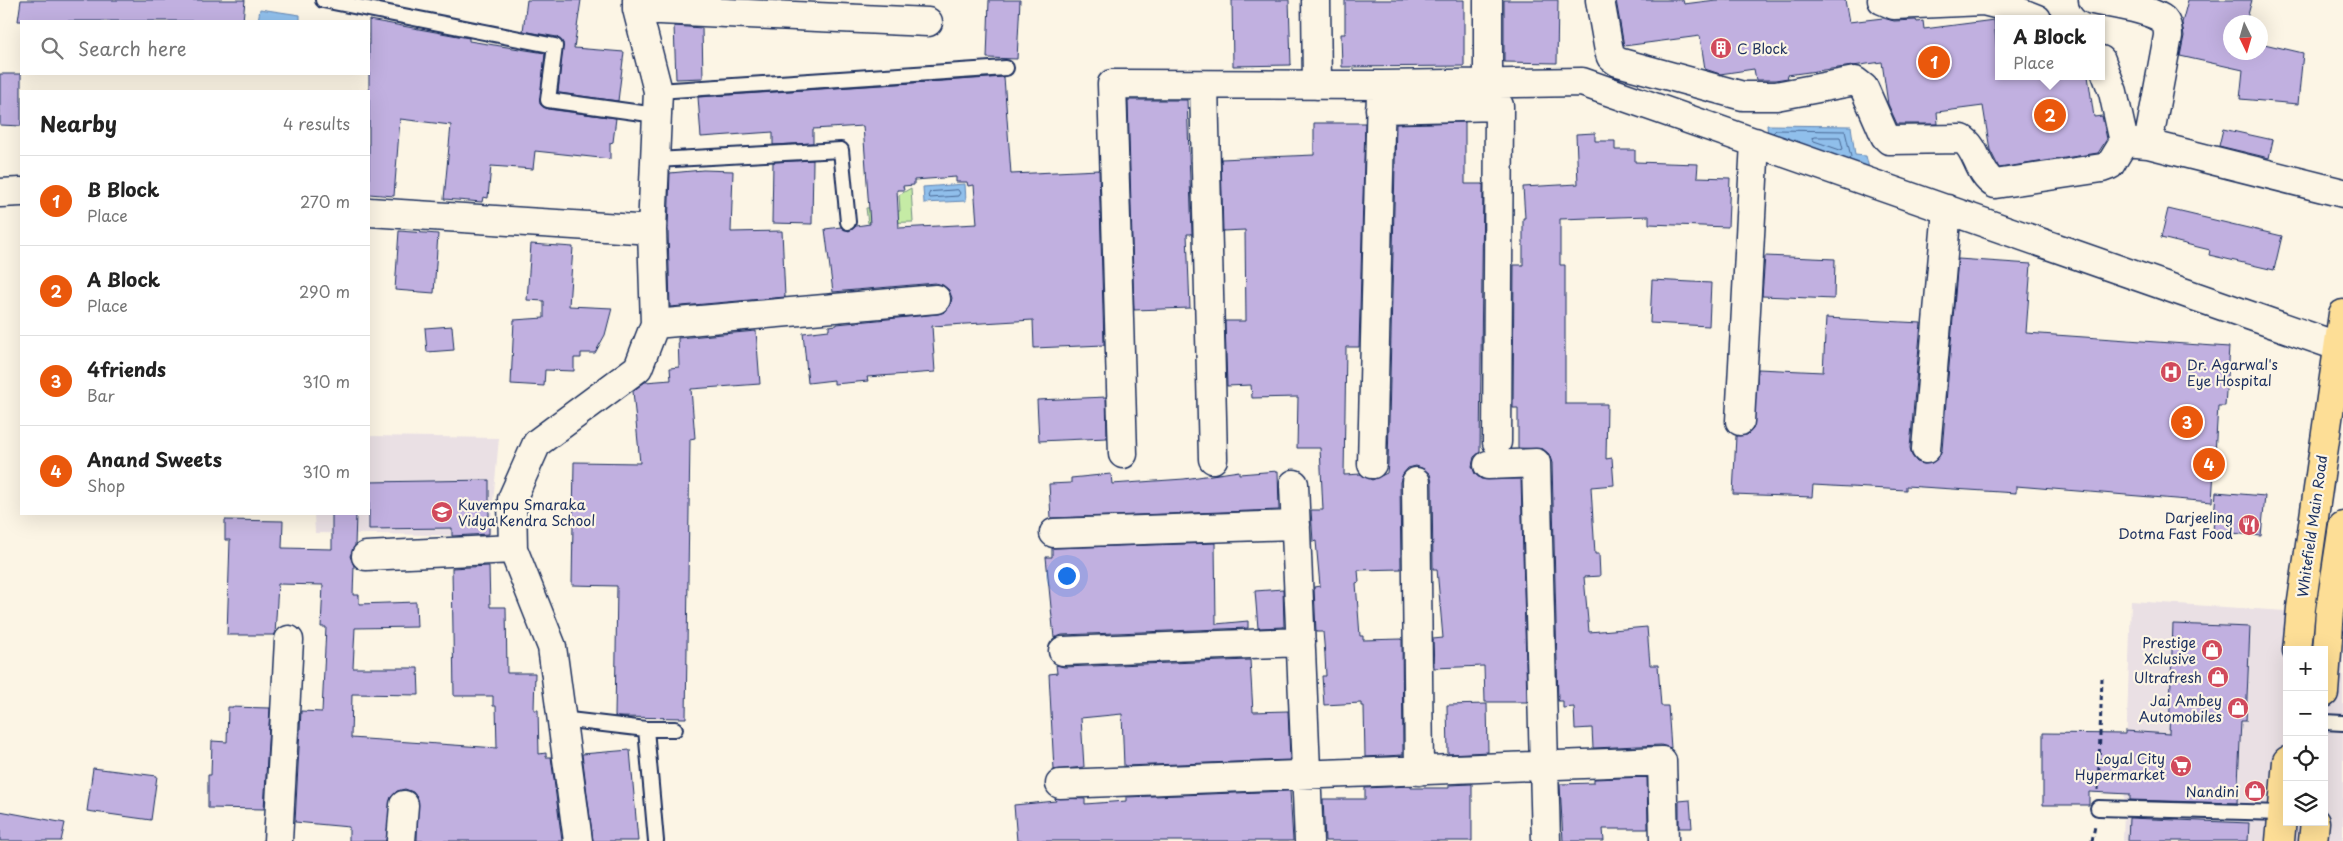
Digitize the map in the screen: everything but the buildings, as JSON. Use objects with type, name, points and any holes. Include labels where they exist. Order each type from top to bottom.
[{"type":"main road","name":"Whitefield Main Road","points":[[2297,646],[2301,608],[2343,314]]},
{"type":"main road","points":[[2324,691],[2330,611],[2343,526]]},
{"type":"main road","points":[[2301,608],[2330,611]]},
{"type":"main road","points":[[2280,841],[2285,781]]},
{"type":"main road","points":[[2313,841],[2315,826]]},
{"type":"street","points":[[1316,0],[1317,85]]},
{"type":"street","points":[[1488,0],[1488,84]]},
{"type":"street","points":[[1600,0],[1609,51],[1611,57],[1618,62],[1753,96],[1776,96],[1854,81],[1864,88],[1885,136],[1890,140],[1962,138],[1967,142],[1980,169],[1995,184],[2102,168],[2110,165],[2136,143],[2168,36],[2167,26],[2162,19],[2147,12],[2093,0]]},
{"type":"street","points":[[1882,0],[1894,5],[1984,1],[2027,15]]},
{"type":"street","points":[[578,841],[552,647],[513,550],[512,499],[537,442],[638,368],[655,324],[652,230],[657,103],[637,4],[928,22]]},
{"type":"street","points":[[2105,71],[2136,143]]},
{"type":"street","points":[[1380,97],[1488,84],[1582,82],[2338,346]]},
{"type":"street","points":[[1123,454],[1112,84],[1317,85],[1380,97],[1499,106],[1492,454],[1536,463],[1546,841]]},
{"type":"street","points":[[1204,85],[1213,459]]},
{"type":"street","points":[[1372,464],[1380,97]]},
{"type":"street","points":[[1740,422],[1755,142]]},
{"type":"street","points":[[2136,143],[2343,193]]},
{"type":"street","points":[[0,193],[20,192]]},
{"type":"street","points":[[1926,449],[1947,209]]},
{"type":"street","points":[[370,212],[652,230]]},
{"type":"street","points":[[655,324],[936,299]]},
{"type":"street","points":[[1416,482],[1419,771]]},
{"type":"street","points":[[1294,484],[1309,841]]},
{"type":"street","points":[[1054,533],[1296,524]]},
{"type":"street","points":[[366,556],[513,550]]},
{"type":"street","points":[[278,841],[289,640]]},
{"type":"street","points":[[1063,651],[1301,642]]},
{"type":"street","points":[[1060,784],[1545,767],[1662,761],[1664,841]]},
{"type":"street","points":[[401,841],[404,805]]},
{"type":"lane","points":[[323,0],[555,46],[548,100],[657,103],[1006,68]]},
{"type":"lane","points":[[656,160],[842,150],[848,222]]},
{"type":"lane","points":[[561,719],[646,729],[675,729]]},
{"type":"lane","points":[[2328,722],[2343,723]]},
{"type":"lane","points":[[646,729],[656,841]]},
{"type":"lane","points":[[2098,808],[2282,813]]},
{"type":"path","points":[[2092,841],[2098,808],[2102,678]]},
{"type":"shaded area","points":[[370,436],[499,438],[490,536],[315,533],[314,515],[370,515]]},
{"type":"shaded area","points":[[2131,601],[2302,612],[2343,618],[2343,841],[2123,841]]},
{"type":"green space","points":[[911,188],[913,222],[868,223],[866,208],[883,207],[883,211],[900,211],[899,195]]},
{"type":"water","points":[[260,9],[300,15],[300,20],[258,20]]},
{"type":"water","points":[[1767,125],[1851,126],[1855,155],[1866,156],[1870,172],[1768,138]]},
{"type":"water","points":[[965,184],[966,201],[924,203],[923,187]]},
{"type":"place","name":"C Block","points":[[1721,48]]},
{"type":"place","name":"B Block","points":[[1934,62]]},
{"type":"place","name":"A Block","points":[[2050,115]]},
{"type":"place","name":"Dr. Agarwal's Eye Hospital","points":[[2171,372]]},
{"type":"place","name":"4friends","points":[[2187,422]]},
{"type":"place","name":"Anand Sweets","points":[[2209,464]]},
{"type":"place","name":"Kuvempu Smaraka Vidya Kendra School","points":[[442,512]]},
{"type":"place","name":"Darjeeling Dotma Fast Food","points":[[2249,525]]},
{"type":"place","name":"Prestige Xclusive","points":[[2212,650]]},
{"type":"place","name":"Ultrafresh","points":[[2218,677]]},
{"type":"place","name":"Jai Ambey Automobiles","points":[[2238,708]]},
{"type":"place","name":"Loyal City Hypermarket","points":[[2181,766]]},
{"type":"place","name":"Nandini","points":[[2255,791]]}]
